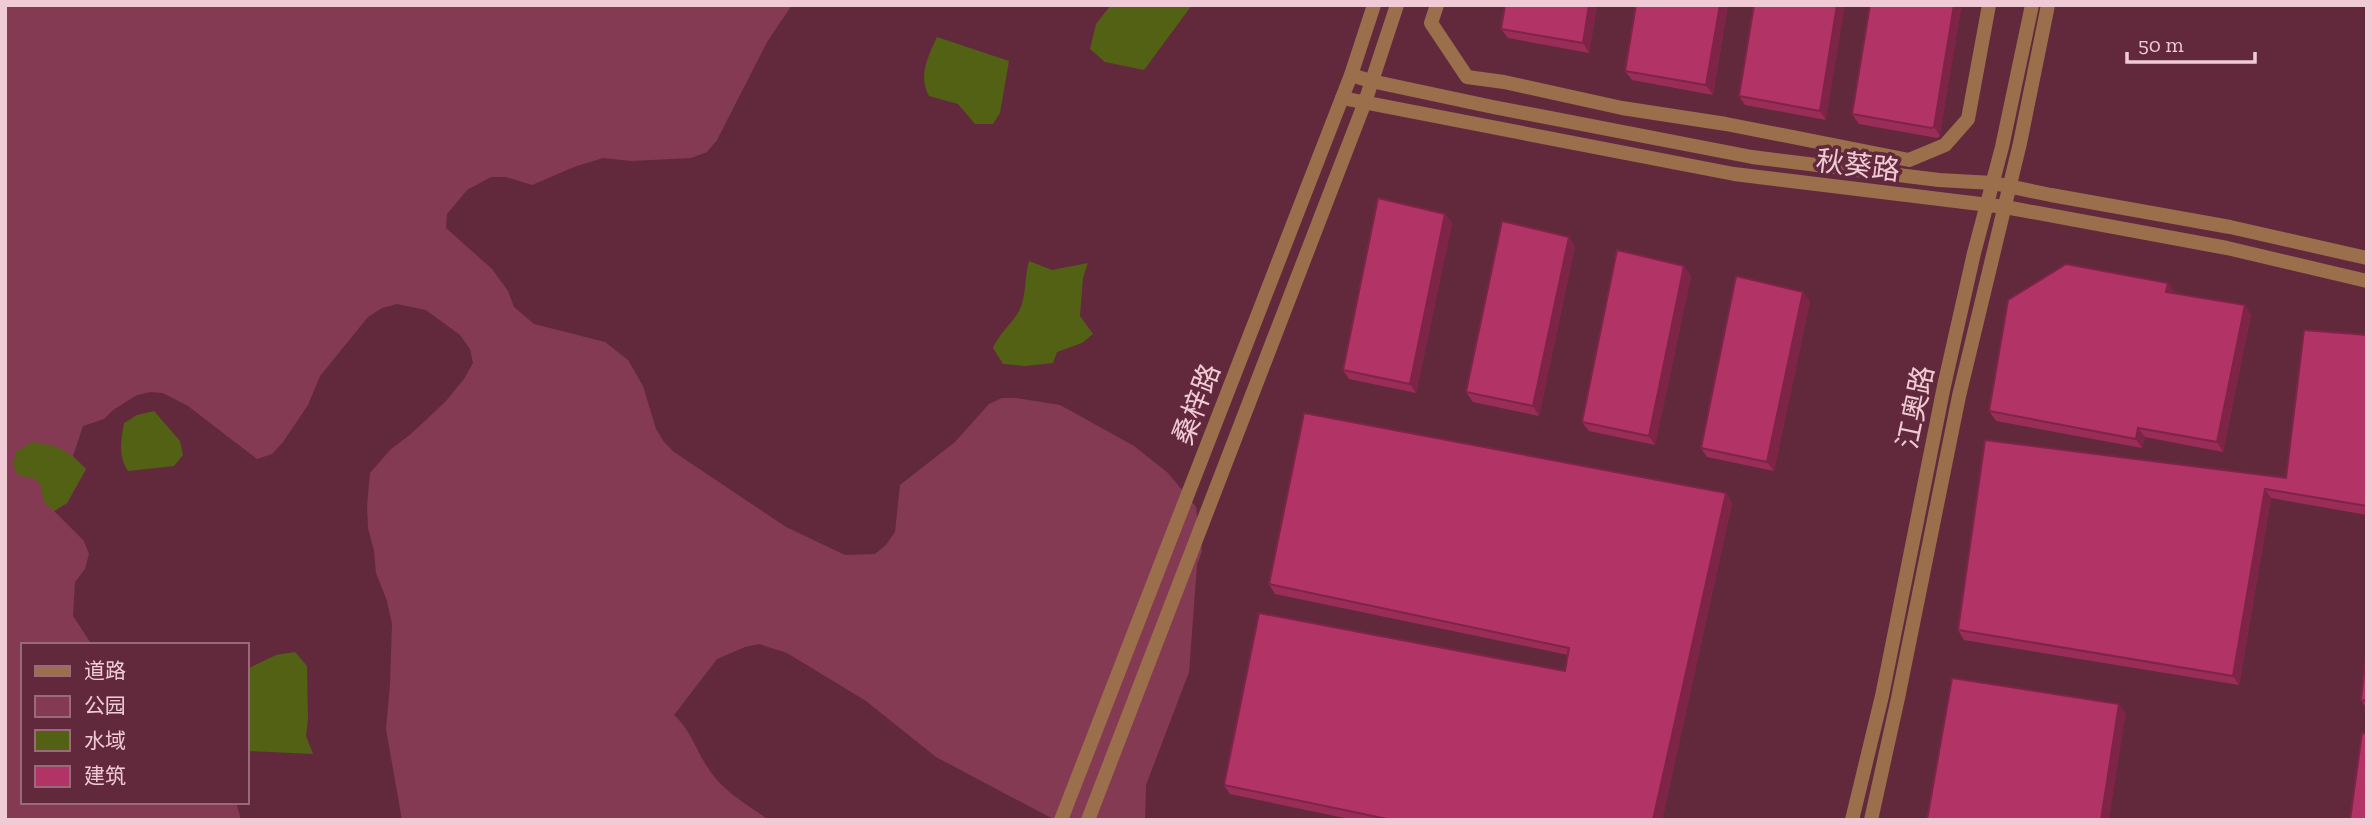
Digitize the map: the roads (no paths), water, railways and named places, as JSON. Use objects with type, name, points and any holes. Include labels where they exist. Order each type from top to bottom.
[{"type":"street","name":"桑梓路","points":[[1061,820],[1342,98],[1374,5]]},
{"type":"street","name":"桑梓路","points":[[1088,820],[1365,102],[1397,5]]},
{"type":"street","points":[[1437,5],[1431,23],[1467,77],[1909,160],[1945,145],[1968,119],[1989,5]]},
{"type":"street","name":"江奥路","points":[[1852,820],[1882,696],[1944,386],[2032,5]]},
{"type":"street","name":"江奥路","points":[[1871,820],[1959,396],[2010,186],[2048,5]]},
{"type":"street","name":"秋葵路","points":[[1350,75],[1752,158],[1940,180],[1993,183],[2230,227],[2367,258]]},
{"type":"street","name":"秋葵路","points":[[1342,98],[1734,174],[2005,207],[2227,248],[2367,281]]},
{"type":"water","points":[[1111,5],[1192,5],[1144,70],[1105,62],[1090,49],[1096,24]]},
{"type":"water","points":[[937,37],[1009,61],[1000,113],[993,124],[975,124],[958,104],[929,96],[924,73]]},
{"type":"water","points":[[1029,261],[1052,270],[1088,263],[1083,278],[1080,316],[1093,334],[1082,343],[1057,352],[1053,363],[1025,366],[1003,364],[993,348],[1022,305]]},
{"type":"water","points":[[154,411],[180,441],[183,455],[174,466],[128,471],[121,442],[124,423],[137,415]]},
{"type":"water","points":[[32,442],[62,449],[86,469],[67,503],[54,511],[44,502],[40,483],[18,475],[13,464],[16,452]]},
{"type":"water","points":[[295,652],[307,666],[306,736],[313,754],[248,751],[248,669],[276,655]]}]
